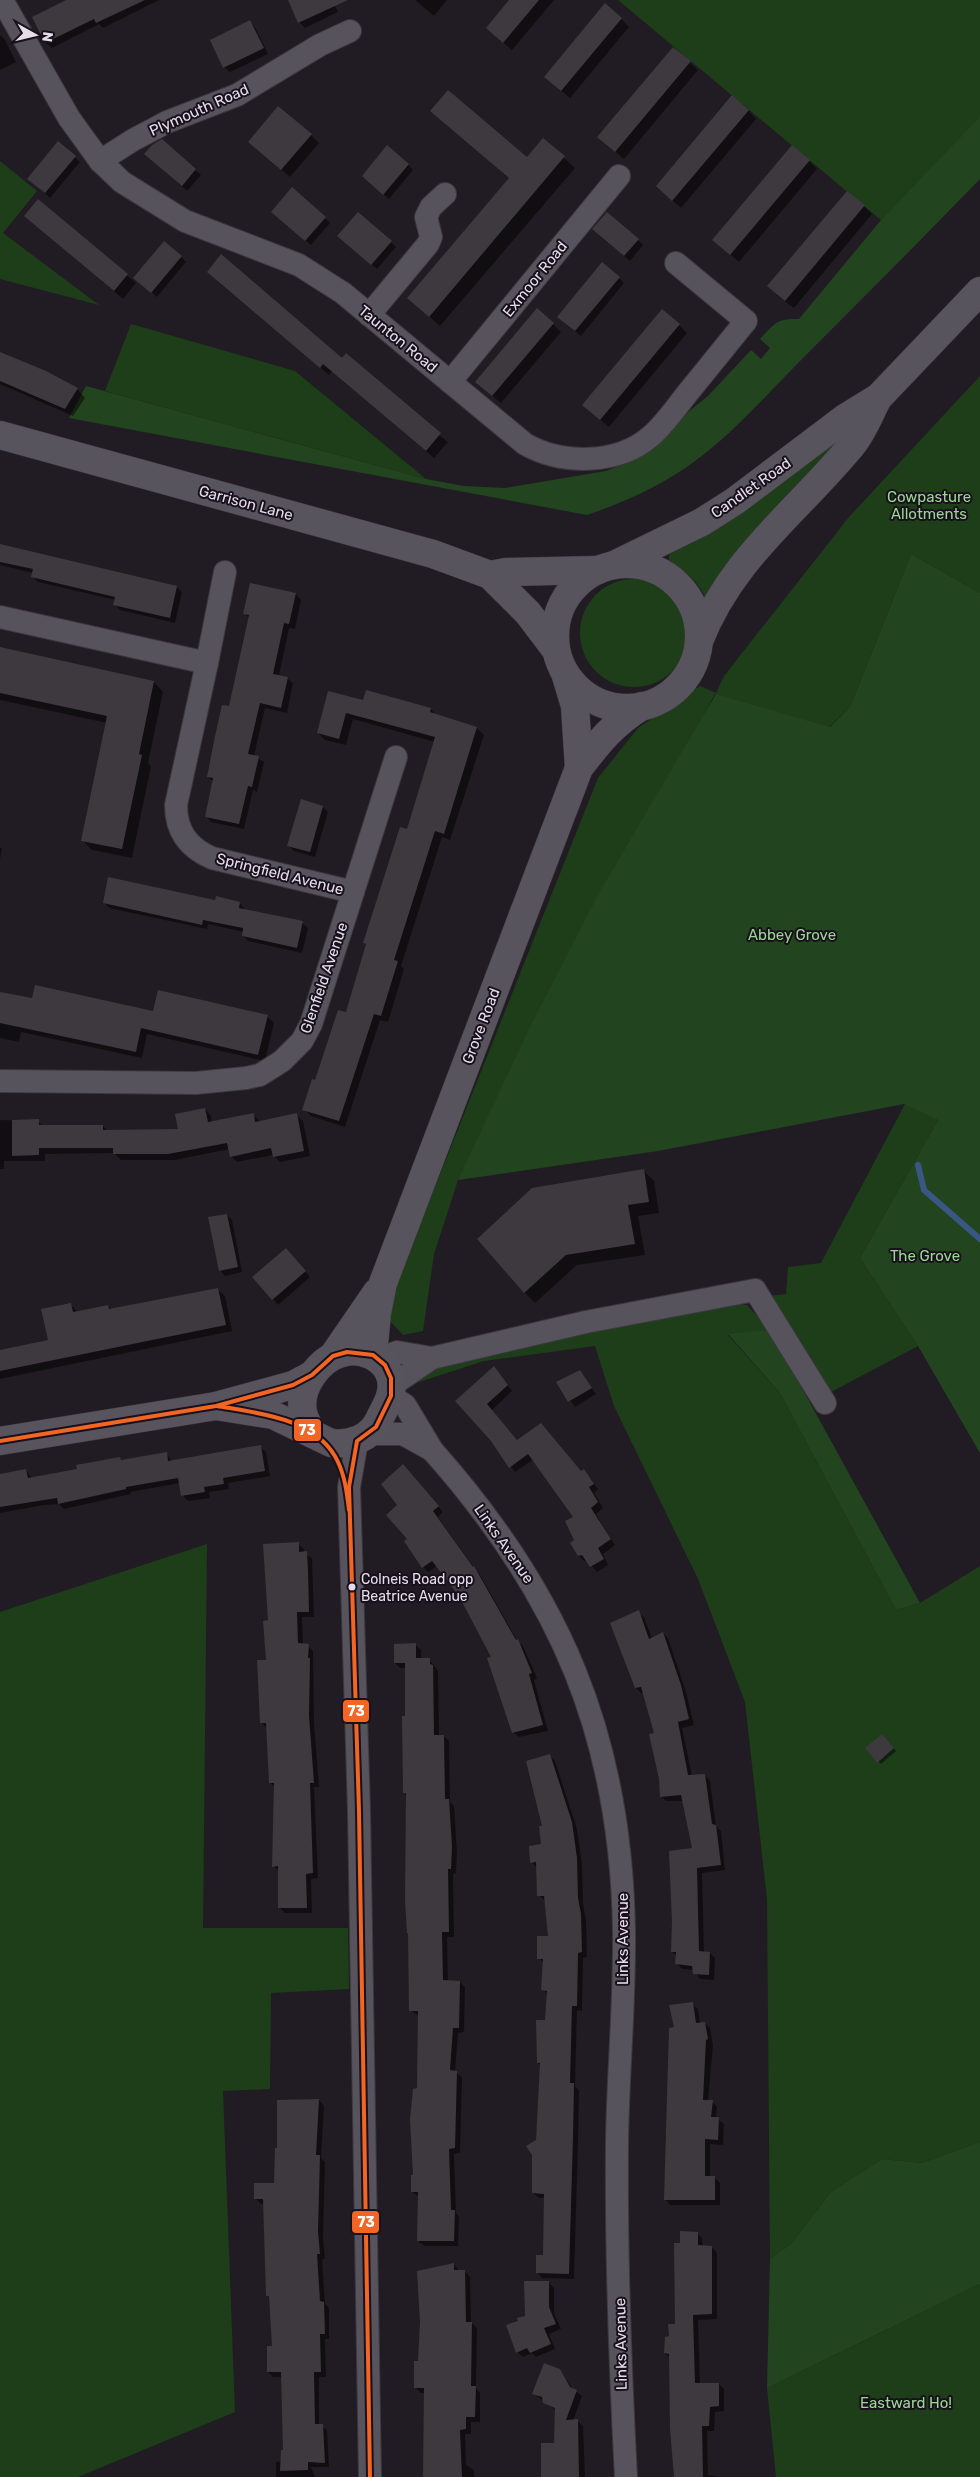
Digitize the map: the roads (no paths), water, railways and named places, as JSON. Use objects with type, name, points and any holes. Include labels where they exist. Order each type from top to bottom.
[{"type":"main road","name":"Candlet Road","points":[[606,567],[702,522],[735,501],[845,418],[879,397],[980,291]]},
{"type":"main road","name":"Candlet Road","points":[[698,644],[710,613],[745,560],[854,443],[879,397]]},
{"type":"main road","name":"Garrison Lane","points":[[0,435],[433,554],[490,575],[528,613],[561,662]]},
{"type":"main road","points":[[641,565],[654,569],[676,583],[685,593],[694,611],[699,631],[694,663],[682,682],[664,698],[642,706],[613,707],[586,695],[561,662],[556,622],[566,597],[586,577],[606,567],[641,565]]},
{"type":"main road","name":"Garrison Lane","points":[[490,575],[506,572],[606,567]]},
{"type":"main road","name":"Grove Road","points":[[561,662],[575,706],[580,768]]},
{"type":"main road","name":"Grove Road","points":[[376,1357],[377,1313],[383,1283],[580,768],[603,737],[621,719],[642,706]]},
{"type":"main road","name":"Grove Road","points":[[333,1356],[383,1283]]},
{"type":"main road","points":[[0,1442],[216,1406],[293,1384],[312,1375],[333,1356],[347,1352],[376,1357],[390,1372],[391,1391],[376,1426],[363,1438],[341,1444],[331,1443],[272,1415],[216,1406]]},
{"type":"main road","points":[[312,1375],[304,1391],[302,1405],[303,1412],[316,1435]]},
{"type":"street","name":"Taunton Road","points":[[1,0],[69,118],[100,161],[122,182],[185,221],[299,265],[343,293],[525,444],[543,454],[578,459],[595,458],[636,446],[651,436],[666,420],[746,321],[676,263]]},
{"type":"street","name":"Plymouth Road","points":[[100,161],[167,122],[237,95],[320,45],[350,31]]},
{"type":"street","name":"Exmoor Road","points":[[450,382],[619,176]]},
{"type":"street","points":[[370,315],[428,244],[431,237],[426,217],[431,207],[445,194]]},
{"type":"street","name":"Springfield Avenue","points":[[225,572],[208,662],[176,806],[178,822],[183,836],[197,851],[212,858],[353,892]]},
{"type":"street","points":[[0,617],[208,662]]},
{"type":"street","name":"Glenfield Avenue","points":[[0,1081],[196,1083],[246,1078],[266,1071],[289,1054],[307,1034],[396,757]]},
{"type":"street","points":[[376,1357],[397,1352],[432,1358],[586,1322],[755,1290],[825,1403]]},
{"type":"street","points":[[391,1391],[432,1358]]},
{"type":"street","name":"Links Avenue","points":[[391,1391],[404,1405],[432,1450],[492,1524],[538,1593],[565,1644],[592,1716],[612,1796],[621,1861],[624,1932],[617,2142],[620,2383],[626,2477]]},
{"type":"street","name":"Links Avenue","points":[[363,1438],[403,1434],[432,1450]]},
{"type":"street","points":[[316,1435],[331,1448],[348,1487]]},
{"type":"street","points":[[363,1438],[348,1487],[359,1811],[370,2477]]},
{"type":"waterway","points":[[918,1165],[924,1190],[980,1239]]},
{"type":"place","name":"Colneis Road opp Beatrice Avenue","points":[[352,1587]]},
{"type":"park label","name":"Cowpasture Allotments","points":[[929,506]]},
{"type":"park label","name":"Abbey Grove","points":[[792,935]]},
{"type":"park label","name":"The Grove","points":[[925,1256]]},
{"type":"park label","name":"Eastward Ho!","points":[[906,2403]]}]
